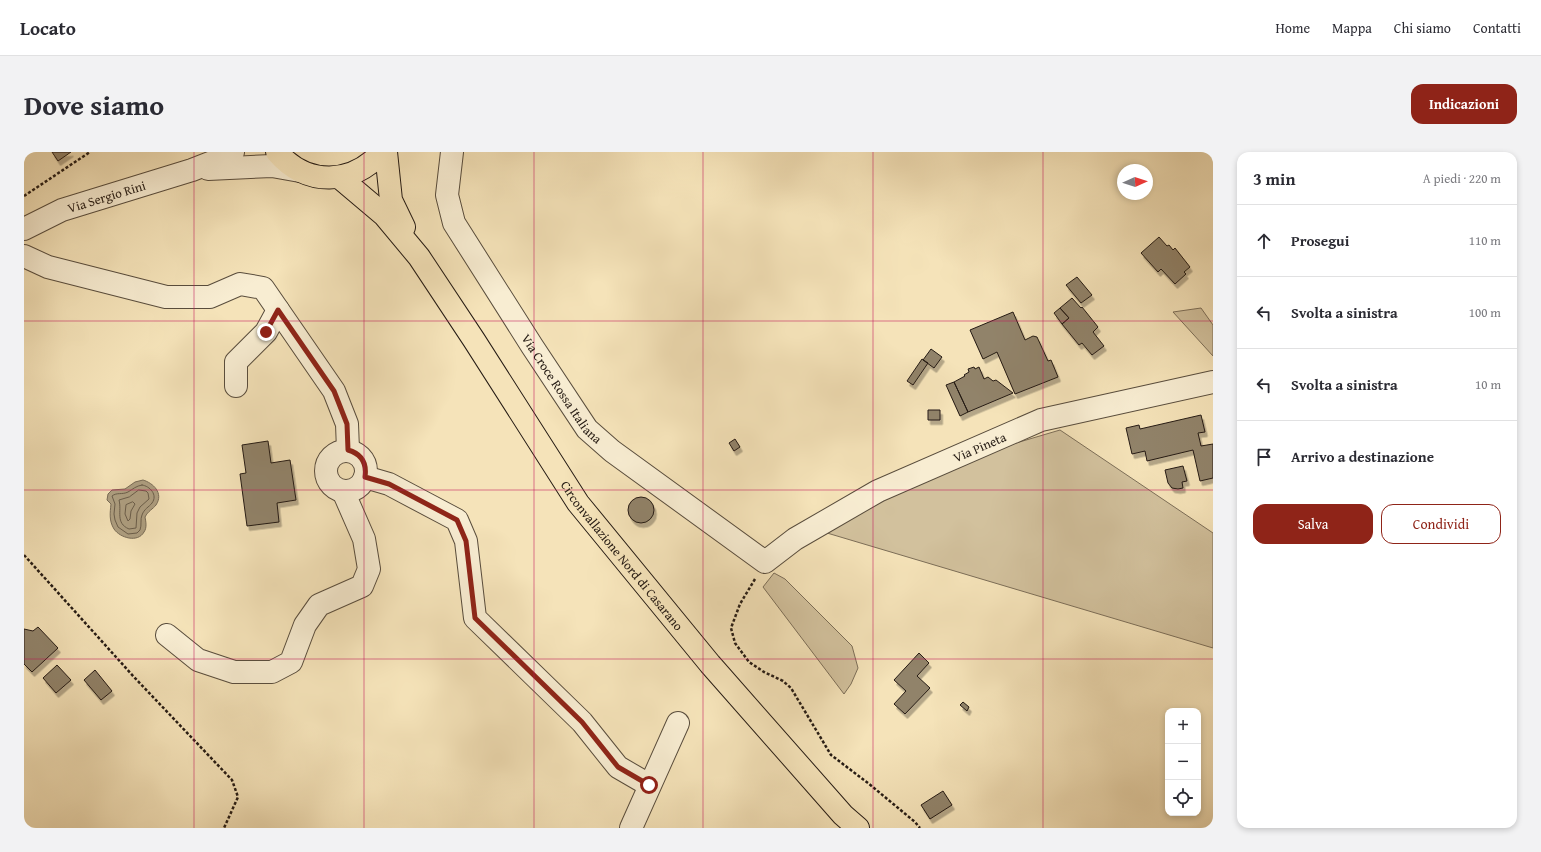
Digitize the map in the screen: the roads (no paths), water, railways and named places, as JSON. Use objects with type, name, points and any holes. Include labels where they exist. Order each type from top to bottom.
[{"type":"main road","points":[[277,152],[285,161],[300,171],[319,177],[339,177],[357,172],[373,162],[382,152]]},
{"type":"main road","name":"Circonvallazione Nord di Casarano","points":[[386,152],[391,200],[418,257]]},
{"type":"main road","name":"Circonvallazione Nord di Casarano","points":[[339,177],[384,215],[418,257],[474,340],[578,503],[710,664],[843,815],[858,828]]},
{"type":"street","name":"Via Sergio Rini","points":[[24,229],[62,210],[192,170],[233,152]]},
{"type":"street","name":"Via Croce Rossa Italiana","points":[[452,152],[447,194],[454,223],[587,429],[612,451],[765,562]]},
{"type":"street","name":"Via Sergio Rini","points":[[192,170],[272,166],[300,171]]},
{"type":"street","points":[[24,256],[48,267],[166,297],[210,297],[240,284],[263,288],[334,391],[347,424],[348,450]]},
{"type":"street","points":[[236,386],[236,362],[266,332],[278,310]]},
{"type":"street","name":"Via Pineta","points":[[765,562],[794,539],[878,491],[1041,420],[1213,382]]},
{"type":"street","points":[[342,450],[355,452],[361,457],[366,470],[365,477],[357,488],[350,491],[337,489],[328,481],[326,468],[327,462],[336,453],[342,450]]},
{"type":"street","points":[[365,477],[389,484],[457,520],[466,541],[475,618],[582,722],[618,767],[649,785]]},
{"type":"street","points":[[168,635],[198,660],[234,672],[272,672],[290,662],[305,625],[319,605],[362,586],[369,569],[364,539],[343,491]]},
{"type":"street","points":[[631,828],[678,723]]},
{"type":"water","points":[[143,480],[154,486],[159,496],[158,501],[145,517],[146,529],[144,532],[138,537],[125,537],[120,535],[112,526],[110,517],[111,504],[107,500],[108,494],[112,490],[125,489],[135,482]]}]
